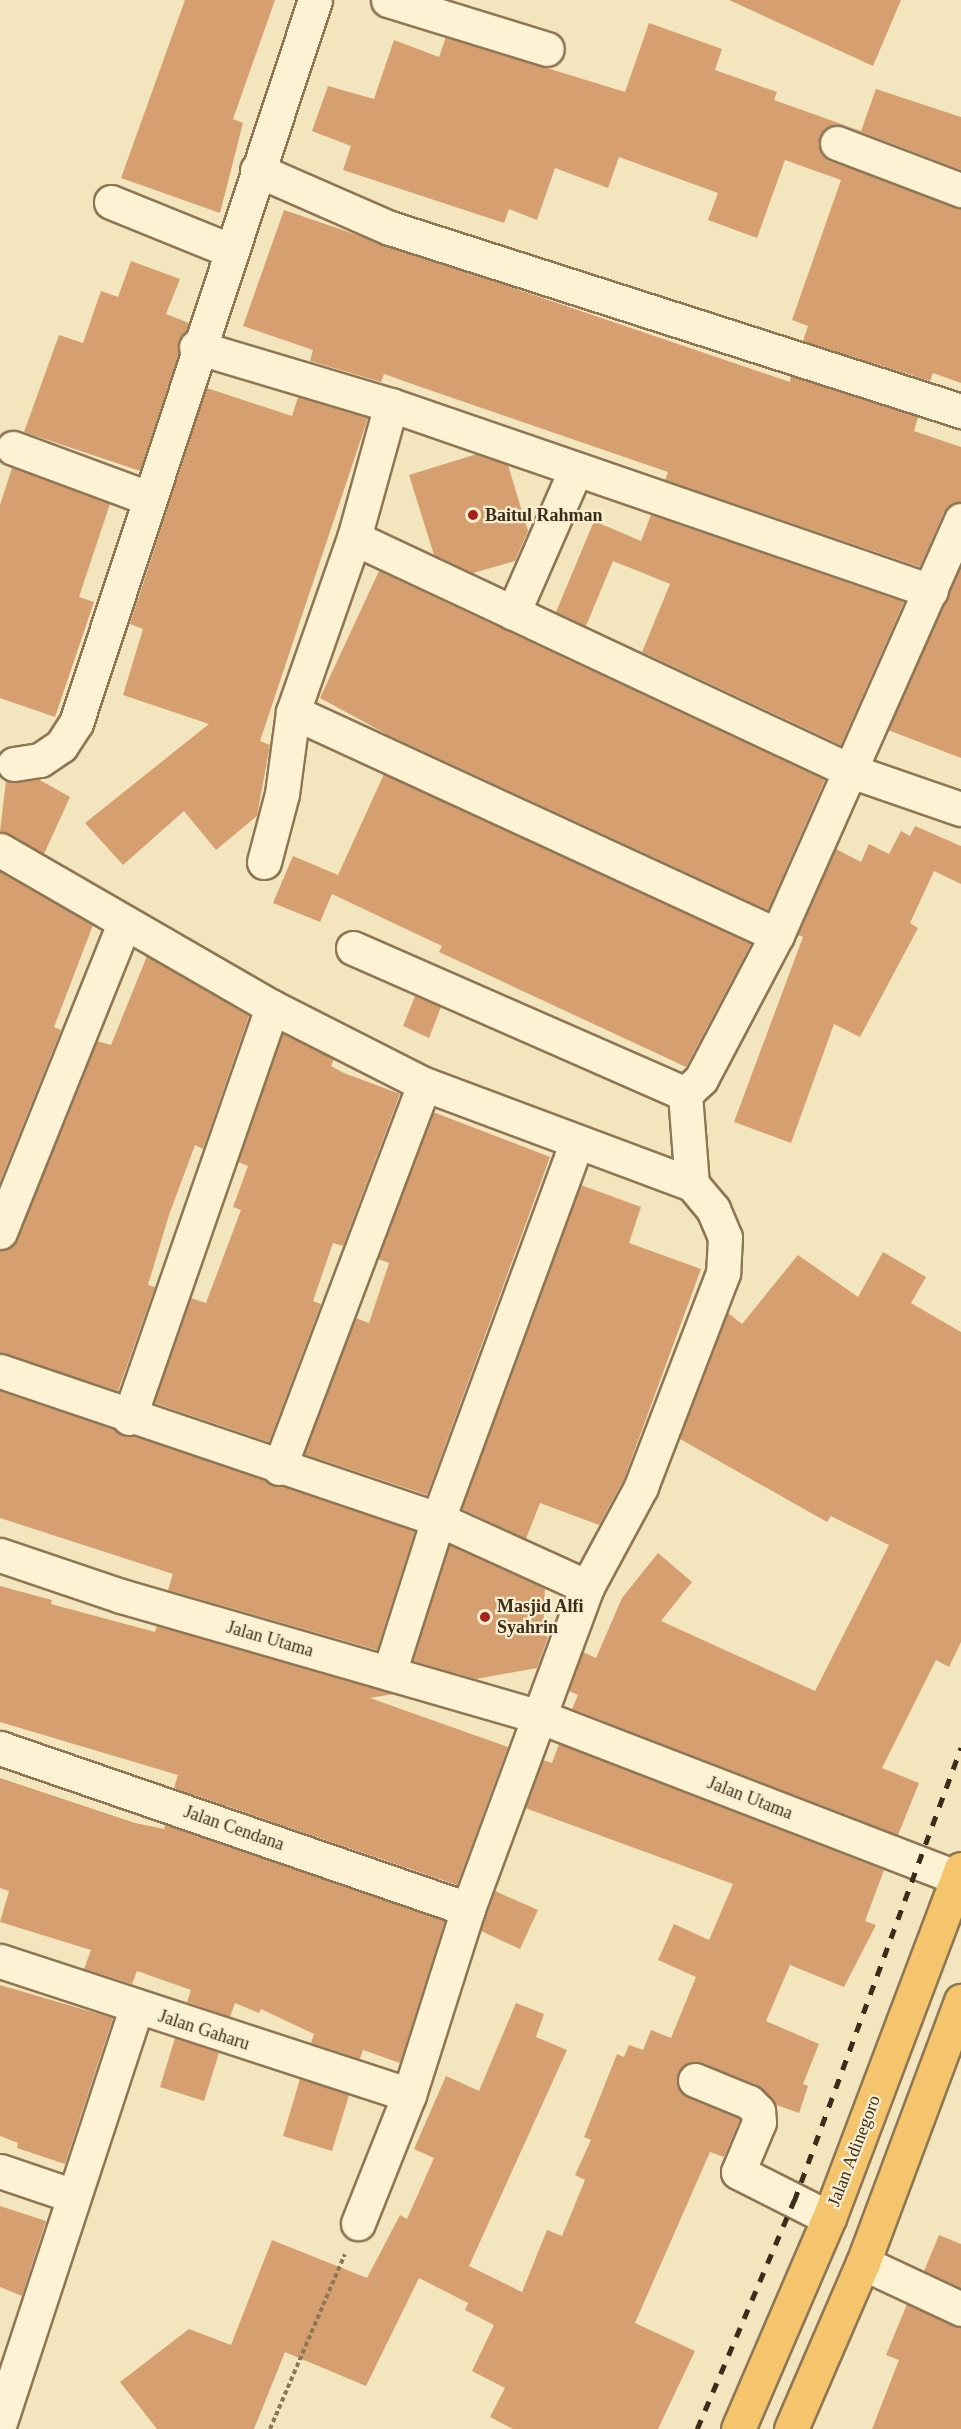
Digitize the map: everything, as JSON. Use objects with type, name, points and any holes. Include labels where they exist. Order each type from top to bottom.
[{"type":"highway","name":"Jalan Adinegoro","points":[[738,2429],[829,2218],[960,1874]]},
{"type":"highway","points":[[791,2429],[863,2263],[961,2001]]},
{"type":"street","points":[[14,764],[39,760],[54,751],[76,723],[196,347],[315,0]]},
{"type":"street","points":[[388,0],[547,49]]},
{"type":"street","points":[[837,143],[961,190]]},
{"type":"street","points":[[257,171],[390,228],[961,411]]},
{"type":"street","points":[[111,202],[229,250]]},
{"type":"street","points":[[196,347],[390,405],[931,591]]},
{"type":"street","points":[[264,862],[282,794],[293,712],[354,538],[390,405]]},
{"type":"street","points":[[13,447],[148,498]]},
{"type":"street","points":[[513,613],[576,469]]},
{"type":"street","points":[[685,1094],[701,1079],[777,935],[961,520]]},
{"type":"street","points":[[354,538],[851,771],[961,809]]},
{"type":"street","points":[[293,712],[777,935]]},
{"type":"street","points":[[0,850],[124,924],[272,1007],[424,1084],[576,1143],[692,1184],[713,1209],[725,1237],[723,1274],[641,1487],[587,1587],[541,1717],[468,1909],[410,2095],[358,2223]]},
{"type":"street","points":[[0,1232],[124,924]]},
{"type":"street","points":[[353,948],[685,1094]]},
{"type":"street","points":[[129,1418],[272,1007]]},
{"type":"street","points":[[279,1468],[424,1084]]},
{"type":"street","points":[[685,1094],[692,1184]]},
{"type":"street","points":[[389,1673],[438,1519],[576,1143]]},
{"type":"street","points":[[0,1371],[129,1418],[438,1519],[587,1587]]},
{"type":"street","name":"Jalan Utama","points":[[0,1555],[541,1717],[960,1874]]},
{"type":"street","name":"Jalan Cendana","points":[[0,1748],[468,1909]]},
{"type":"street","name":"Jalan Gaharu","points":[[0,1961],[136,2008],[410,2095]]},
{"type":"street","points":[[0,2422],[71,2195],[136,2008]]},
{"type":"street","points":[[695,2080],[749,2102],[758,2111],[759,2122],[738,2172],[829,2218]]},
{"type":"street","points":[[0,2171],[71,2195]]},
{"type":"street","points":[[863,2263],[961,2309]]},
{"type":"path","points":[[270,2429],[358,2223]]},
{"type":"building","points":[[185,0],[275,0],[233,119],[243,123],[220,213],[121,178]]},
{"type":"building","points":[[729,0],[901,0],[873,66]]},
{"type":"building","points":[[649,23],[722,49],[715,70],[777,92],[774,100],[861,131],[876,89],[961,117],[961,170],[843,125],[825,129],[818,145],[830,161],[961,208],[961,383],[933,373],[930,381],[803,341],[808,326],[792,320],[841,180],[785,160],[757,238],[708,220],[718,193],[619,157],[608,188],[555,168],[537,220],[509,209],[504,223],[343,170],[351,146],[312,131],[328,86],[374,99],[394,40],[439,57],[446,37],[625,92]]},
{"type":"building","points":[[284,210],[790,382],[791,376],[918,417],[914,431],[961,447],[961,502],[944,512],[920,567],[665,480],[668,472],[384,374],[381,382],[310,361],[313,350],[243,326]]},
{"type":"building","points":[[131,261],[180,279],[166,314],[189,323],[140,471],[24,432],[59,335],[83,343],[101,291],[118,297]]},
{"type":"building","points":[[207,388],[292,416],[298,397],[368,418],[260,741],[270,745],[257,816],[216,850],[184,811],[123,865],[85,823],[209,724],[123,695],[143,629],[130,624]]},
{"type":"building","name":"Baitul Rahman","points":[[477,454],[508,465],[528,531],[515,561],[473,573],[434,555],[409,475]]},
{"type":"building","points":[[12,468],[110,504],[79,597],[94,602],[55,717],[0,698],[0,505]]},
{"type":"building","points":[[651,515],[904,602],[841,745],[642,652],[670,584],[613,561],[586,626],[556,612],[594,521],[641,541]]},
{"type":"building","points":[[961,566],[961,758],[888,730]]},
{"type":"building","points":[[379,571],[825,780],[768,910],[388,735],[320,698]]},
{"type":"building","points":[[384,774],[751,944],[686,1067],[439,952],[442,946],[332,894],[320,922],[273,903],[293,856],[338,875]]},
{"type":"building","points":[[38,779],[70,797],[44,854],[0,831],[6,781]]},
{"type":"building","points":[[915,826],[961,846],[961,884],[934,871],[910,923],[918,928],[860,1037],[834,1024],[791,1143],[734,1122],[803,937],[798,935],[836,849],[861,862],[869,844],[889,854],[901,831],[910,836]]},
{"type":"building","points":[[0,872],[93,925],[54,1027],[61,1030],[0,1182]]},
{"type":"building","points":[[147,956],[249,1016],[203,1149],[195,1145],[169,1215],[148,1285],[155,1287],[118,1391],[0,1353],[0,1250],[17,1239],[97,1041],[111,1045]]},
{"type":"building","points":[[415,996],[441,1007],[429,1038],[403,1026]]},
{"type":"building","points":[[283,1033],[334,1059],[331,1066],[344,1073],[400,1094],[343,1246],[333,1243],[313,1301],[321,1304],[269,1442],[154,1403],[191,1298],[206,1303],[241,1210],[233,1207],[248,1166],[238,1162]]},
{"type":"building","points":[[433,1112],[550,1157],[427,1495],[304,1454],[356,1318],[369,1323],[389,1263],[378,1259]]},
{"type":"building","points":[[581,1185],[641,1207],[629,1243],[701,1269],[624,1479],[599,1525],[540,1503],[526,1539],[462,1509]]},
{"type":"building","points":[[883,1252],[926,1277],[911,1303],[961,1332],[961,1642],[949,1667],[936,1660],[882,1768],[919,1783],[898,1835],[572,1709],[578,1695],[569,1691],[583,1652],[596,1658],[622,1598],[658,1553],[692,1582],[661,1621],[815,1691],[889,1545],[831,1516],[827,1522],[680,1439],[728,1313],[742,1324],[798,1255],[858,1297]]},
{"type":"building","points":[[0,1391],[415,1531],[377,1650],[168,1590],[173,1574],[0,1518]]},
{"type":"building","points":[[449,1545],[545,1588],[543,1635],[548,1637],[537,1668],[476,1679],[413,1661]]},
{"type":"building","points":[[0,1586],[52,1600],[51,1604],[155,1632],[157,1626],[394,1694],[370,1698],[508,1747],[457,1885],[174,1788],[178,1775],[0,1722]]},
{"type":"building","points":[[559,1744],[884,1870],[865,1921],[876,1925],[844,1987],[790,1965],[766,2021],[819,2044],[803,2084],[808,2086],[799,2113],[774,2104],[756,2085],[702,2063],[692,2062],[678,2072],[681,2092],[740,2119],[724,2157],[710,2152],[635,2323],[695,2351],[658,2429],[513,2429],[490,2417],[505,2388],[472,2371],[494,2325],[465,2310],[468,2303],[419,2278],[366,2386],[285,2352],[254,2429],[157,2429],[120,2382],[189,2329],[231,2345],[272,2240],[367,2278],[400,2215],[407,2219],[434,2158],[414,2149],[446,2076],[479,2091],[516,2003],[544,2014],[536,2037],[567,2050],[469,2266],[522,2292],[547,2230],[562,2236],[585,2180],[575,2175],[591,2140],[584,2137],[617,2054],[624,2057],[629,2045],[643,2050],[651,2030],[671,2038],[696,1977],[658,1960],[674,1924],[709,1940],[733,1884],[525,1808],[543,1760],[552,1763]]},
{"type":"building","points":[[0,1778],[135,1823],[164,1829],[165,1825],[445,1921],[400,2063],[363,2050],[360,2059],[311,2043],[314,2034],[261,2009],[259,2013],[235,2003],[230,2017],[187,2002],[191,1990],[137,1971],[132,1984],[84,1969],[91,1950],[0,1922],[9,1891],[0,1888]]},
{"type":"building","points":[[495,1891],[538,1910],[520,1949],[481,1931]]},
{"type":"building","points":[[0,1985],[113,2018],[65,2164],[17,2148],[18,2143],[0,2136]]},
{"type":"building","points":[[175,2038],[219,2053],[204,2101],[160,2087]]},
{"type":"building","points":[[300,2079],[349,2095],[332,2151],[283,2136]]},
{"type":"building","points":[[0,2206],[46,2221],[22,2296],[0,2287]]},
{"type":"building","points":[[939,2235],[961,2244],[961,2288],[924,2271]]},
{"type":"building","points":[[907,2304],[961,2327],[961,2429],[872,2429],[899,2360],[886,2355]]},
{"type":"railway","points":[[697,2429],[794,2201],[961,1748]]},
{"type":"place","name":"Baitul Rahman","points":[[473,515]]},
{"type":"place","name":"Masjid Alfi Syahrin","points":[[485,1617]]}]
